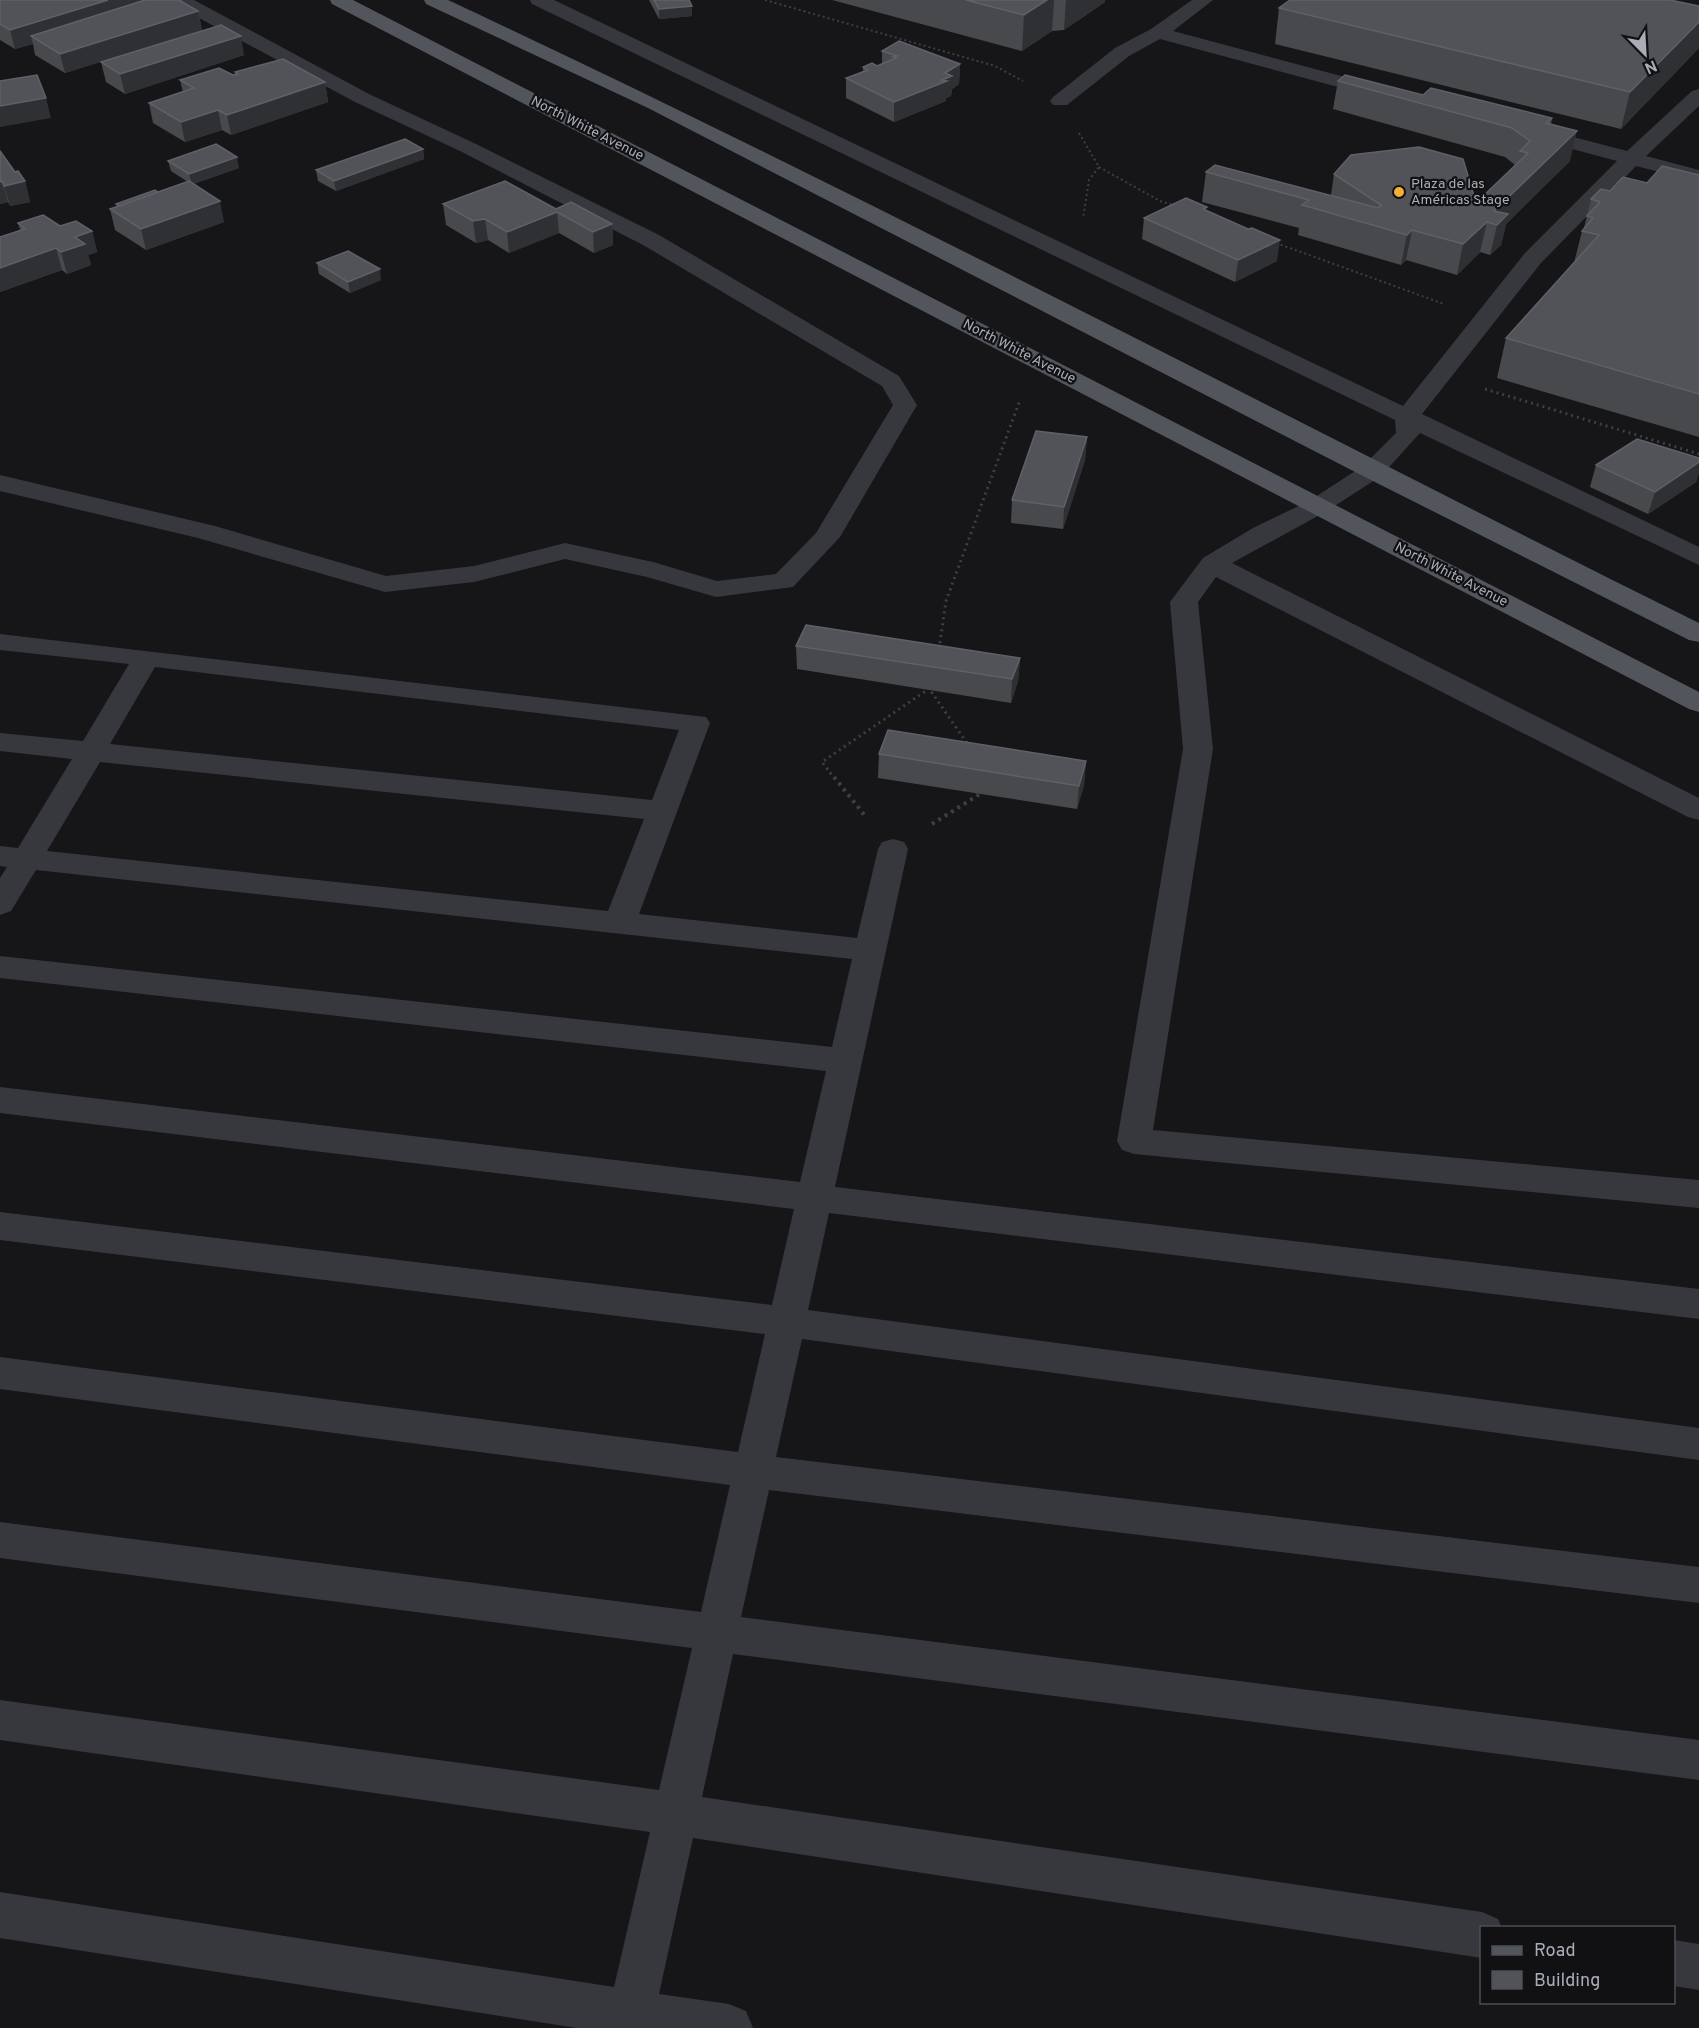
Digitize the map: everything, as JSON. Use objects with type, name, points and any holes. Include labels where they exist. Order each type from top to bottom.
[{"type":"main road","name":"North White Avenue","points":[[339,0],[1699,703]]},
{"type":"main road","points":[[433,0],[655,104],[1372,471],[1699,633]]},
{"type":"street","points":[[0,483],[206,532],[385,584],[474,574],[565,550],[653,570],[716,589],[784,581],[828,537],[905,405],[891,381],[651,240],[469,148],[362,98],[180,0]]},
{"type":"street","points":[[539,0],[1408,425],[1699,556]]},
{"type":"street","points":[[1060,101],[1122,52],[1158,33],[1204,0]]},
{"type":"street","points":[[1158,33],[1400,97]]},
{"type":"street","points":[[1699,95],[1631,159],[1533,258],[1438,374],[1408,425],[1372,471],[1318,506],[1262,534],[1212,564],[1184,602],[1198,749],[1134,1141],[1699,1194]]},
{"type":"street","points":[[1516,128],[1699,176]]},
{"type":"street","points":[[1212,564],[1699,810]]},
{"type":"street","points":[[0,642],[696,723],[620,922]]},
{"type":"street","points":[[0,904],[13,857],[91,751],[147,658]]},
{"type":"street","points":[[0,742],[662,811]]},
{"type":"street","points":[[630,2020],[893,849]]},
{"type":"street","points":[[13,857],[870,950]]},
{"type":"street","points":[[0,967],[845,1061]]},
{"type":"street","points":[[0,1100],[1699,1304]]},
{"type":"street","points":[[0,1226],[786,1322],[1699,1444]]},
{"type":"street","points":[[0,1373],[753,1471],[1699,1585]]},
{"type":"street","points":[[0,1540],[1699,1760]]},
{"type":"street","points":[[0,1720],[676,1814],[1480,1935]]},
{"type":"street","points":[[0,1916],[630,2020],[729,2028]]},
{"type":"street","points":[[1675,1963],[1699,1967]]},
{"type":"path","points":[[765,0],[994,66],[1060,101],[1099,167],[1160,201],[1182,209]]},
{"type":"path","points":[[1082,225],[1089,180],[1099,167]]},
{"type":"path","points":[[1272,241],[1484,318]]},
{"type":"path","points":[[1438,374],[1699,454]]},
{"type":"path","points":[[938,657],[946,601],[1020,400]]},
{"type":"path","points":[[932,679],[927,690],[822,762],[893,849],[980,794],[982,786]]},
{"type":"path","points":[[927,690],[973,752]]},
{"type":"building","points":[[0,0],[108,0],[10,30],[0,24]]},
{"type":"building","points":[[145,0],[179,0],[198,11],[60,54],[31,36]]},
{"type":"building","points":[[654,0],[689,0],[692,6],[659,9]]},
{"type":"building","points":[[966,0],[1047,0],[1024,15]]},
{"type":"building","points":[[1290,0],[1670,0],[1699,6],[1699,22],[1630,92],[1279,8]]},
{"type":"building","points":[[221,25],[241,36],[120,74],[101,62]]},
{"type":"building","points":[[899,41],[960,64],[945,73],[952,76],[942,80],[947,81],[894,102],[846,78],[868,70],[863,67],[872,63],[877,66],[896,58],[893,57],[897,56],[882,51]]},
{"type":"building","points":[[283,59],[325,82],[227,115],[218,110],[181,122],[149,103],[194,88],[180,80],[219,68],[233,75],[238,74],[235,72]]},
{"type":"building","points":[[37,75],[46,98],[0,106],[0,81]]},
{"type":"building","points":[[1345,75],[1423,95],[1431,88],[1552,118],[1546,123],[1577,131],[1494,211],[1508,214],[1497,225],[1487,222],[1463,244],[1412,230],[1407,235],[1302,205],[1309,200],[1206,172],[1215,165],[1378,208],[1381,205],[1334,174],[1351,155],[1419,147],[1463,159],[1475,199],[1479,200],[1528,153],[1520,151],[1530,141],[1512,128],[1338,81]]},
{"type":"building","points":[[405,139],[423,149],[334,181],[316,170]]},
{"type":"building","points":[[216,144],[237,157],[189,174],[168,161]]},
{"type":"building","points":[[0,151],[15,172],[18,171],[25,181],[4,186],[2,181],[0,182]]},
{"type":"building","points":[[1662,166],[1699,175],[1699,394],[1506,338],[1599,235],[1582,231],[1593,218],[1587,216],[1600,202],[1591,199],[1601,189],[1610,191],[1623,177],[1647,183]]},
{"type":"building","points":[[189,181],[220,201],[141,229],[110,209]]},
{"type":"building","points":[[505,181],[556,209],[571,202],[612,224],[593,232],[557,212],[507,232],[485,219],[473,221],[443,204]]},
{"type":"building","points":[[155,190],[158,192],[119,206],[116,204]]},
{"type":"building","points":[[1186,198],[1207,207],[1203,209],[1280,240],[1238,260],[1144,218]]},
{"type":"building","points":[[43,215],[60,226],[76,221],[92,231],[75,237],[85,244],[61,252],[56,248],[0,268],[0,237],[25,229],[18,223]]},
{"type":"building","points":[[348,251],[380,269],[348,282],[317,263]]},
{"type":"building","points":[[1036,431],[1087,437],[1064,507],[1012,500]]},
{"type":"building","points":[[1637,439],[1699,458],[1699,462],[1655,492],[1596,465]]},
{"type":"building","points":[[806,625],[1020,658],[1012,679],[796,646]]},
{"type":"building","points":[[888,730],[1086,761],[1079,786],[879,754]]},
{"type":"place","name":"Plaza de las Américas Stage","points":[[1399,192]]}]
